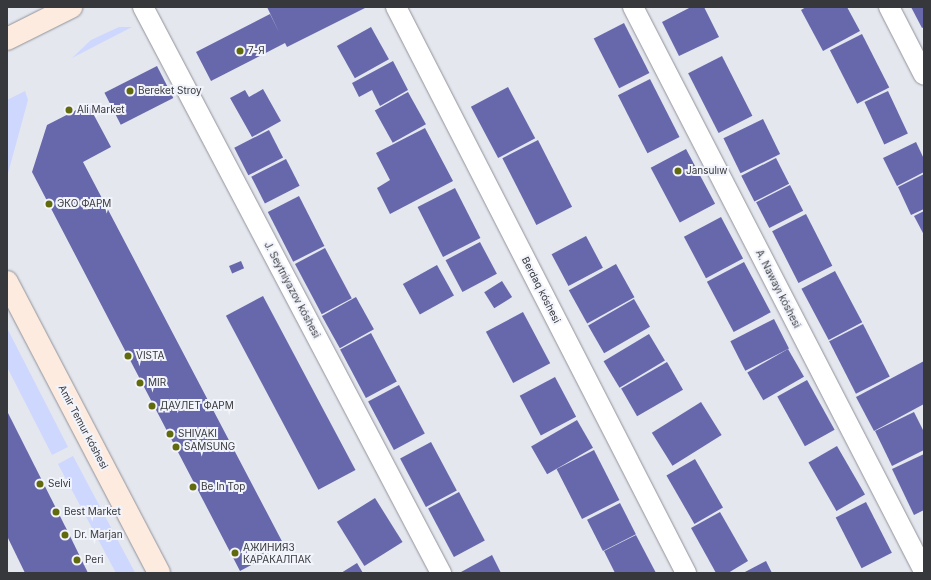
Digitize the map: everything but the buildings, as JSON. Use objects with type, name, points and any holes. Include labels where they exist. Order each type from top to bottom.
[{"type":"main road","points":[[7,39],[71,7]]},
{"type":"main road","name":"Amir Temur kóshesi","points":[[7,282],[159,573]]},
{"type":"street","name":"J. Seytniyazov kóshesi","points":[[143,7],[441,573]]},
{"type":"street","name":"Berdaq kóshesi","points":[[396,7],[686,573]]},
{"type":"street","name":"A. Nawayı kóshesi","points":[[633,7],[924,571]]},
{"type":"street","points":[[889,7],[924,75]]},
{"type":"shaded area","points":[[119,27],[132,27],[72,58],[91,40]]},
{"type":"shaded area","points":[[25,91],[28,100],[7,177],[7,100]]},
{"type":"shaded area","points":[[7,328],[68,447],[52,455],[7,367]]},
{"type":"shaded area","points":[[73,456],[135,573],[116,573],[58,464]]},
{"type":"place","name":"7-Я","points":[[240,51]]},
{"type":"place","name":"Bereket Stroy","points":[[130,91]]},
{"type":"place","name":"Ali Market","points":[[69,110]]},
{"type":"place","name":"Jansulıw","points":[[678,171]]},
{"type":"place","name":"ЭКО ФАРМ","points":[[49,204]]},
{"type":"place","name":"VISTA","points":[[128,356]]},
{"type":"place","name":"MIR","points":[[140,383]]},
{"type":"place","name":"ДАУЛЕТ ФАРМ","points":[[152,406]]},
{"type":"place","name":"SHIVAKI","points":[[170,434]]},
{"type":"place","name":"SAMSUNG","points":[[176,447]]},
{"type":"place","name":"Selvi","points":[[40,484]]},
{"type":"place","name":"Be In Top","points":[[193,487]]},
{"type":"place","name":"Best Market","points":[[56,512]]},
{"type":"place","name":"Dr. Marjan","points":[[65,535]]},
{"type":"place","name":"АЖИНИЯЗ КАРАКАЛПАК","points":[[235,553]]},
{"type":"place","name":"Peri","points":[[77,560]]}]
